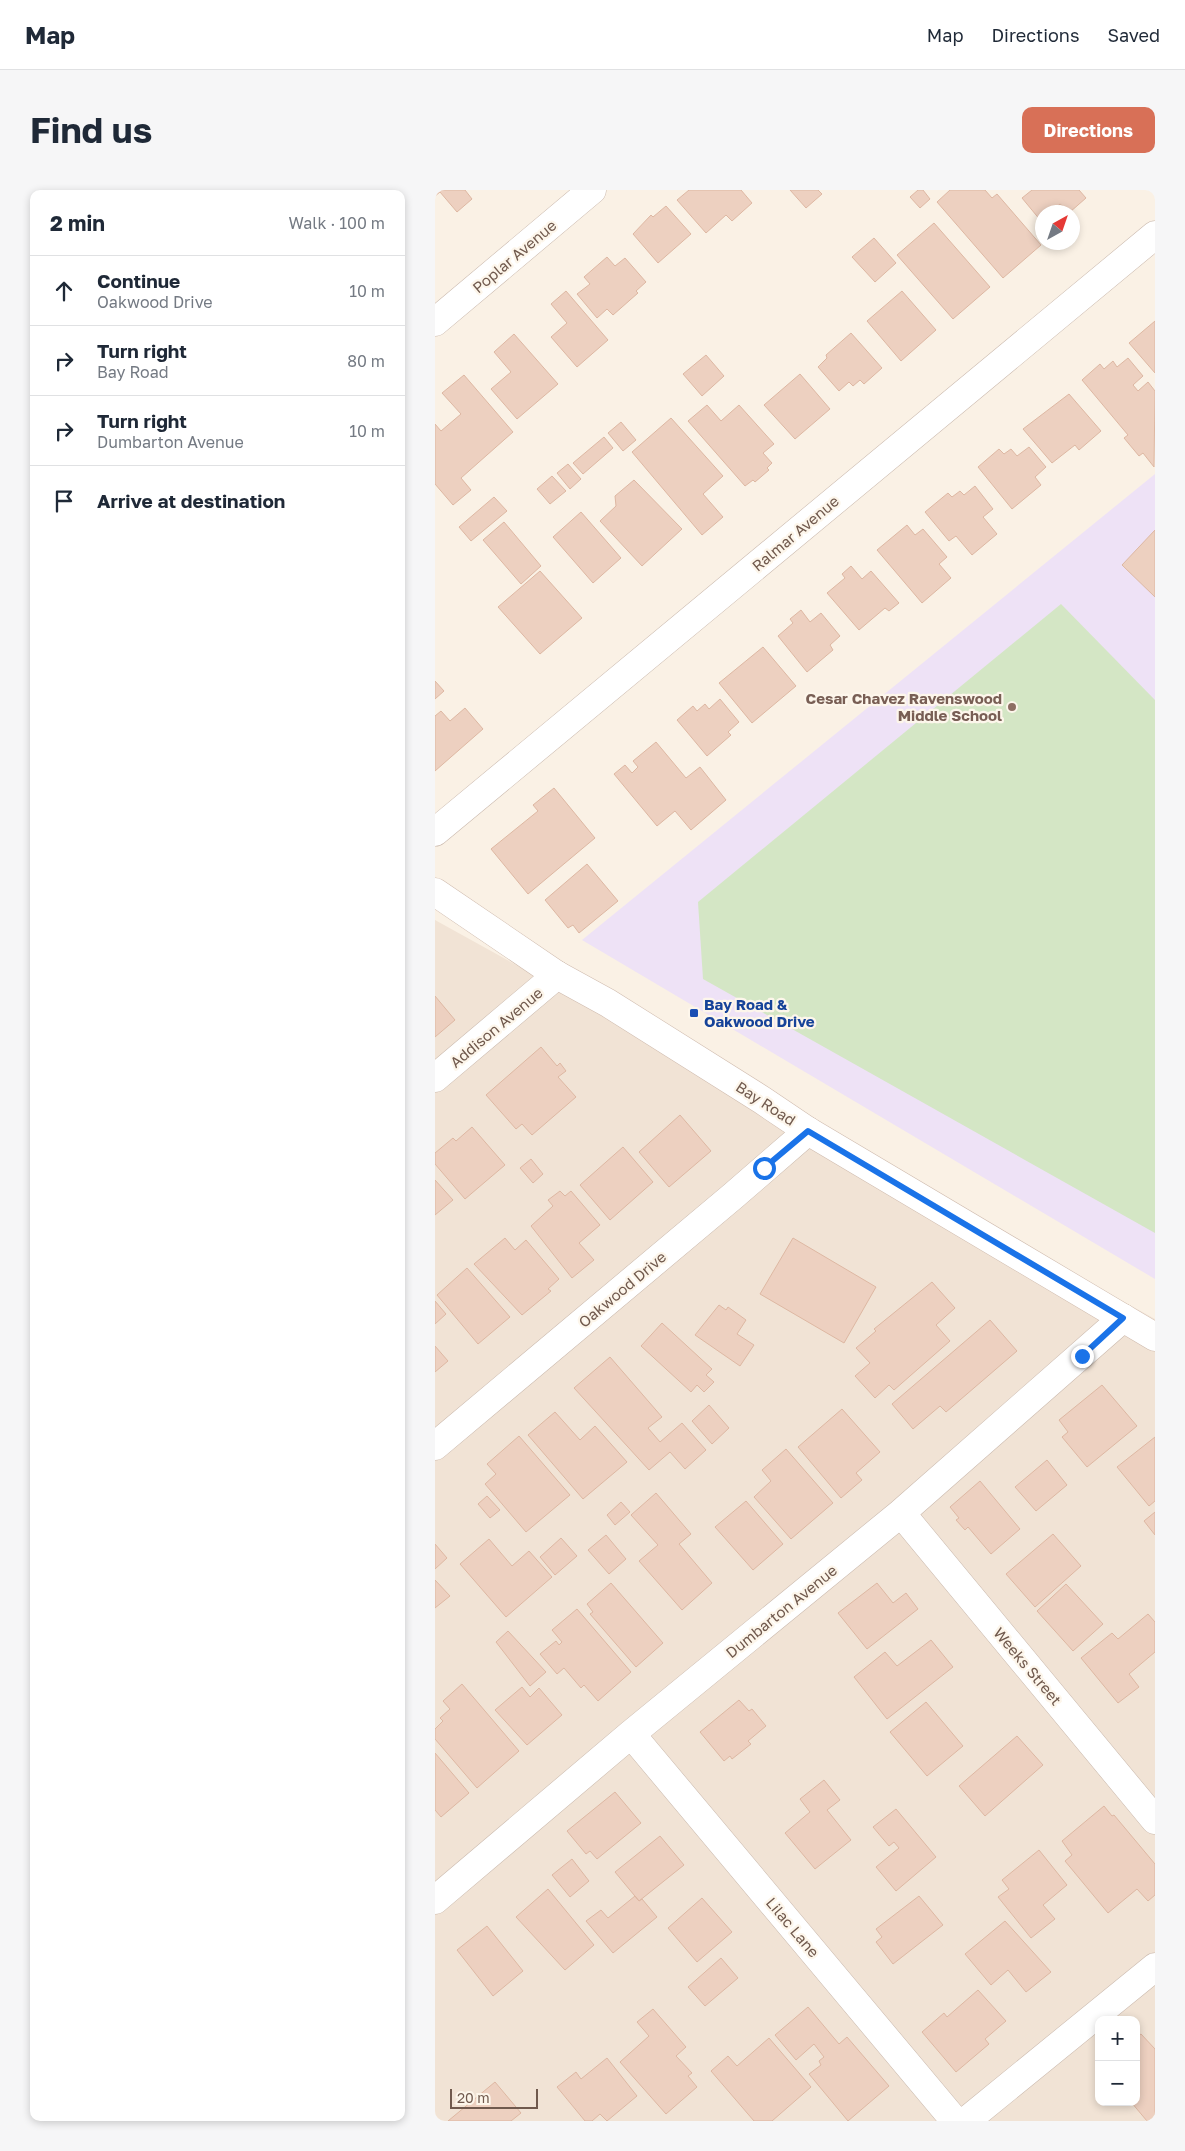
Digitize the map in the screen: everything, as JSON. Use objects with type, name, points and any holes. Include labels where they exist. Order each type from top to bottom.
[{"type":"street","name":"Poplar Avenue","points":[[435,322],[592,190]]},
{"type":"street","name":"Ralmar Avenue","points":[[435,832],[1155,235]]},
{"type":"street","name":"Bay Road","points":[[435,892],[557,975],[608,1003],[808,1131],[1155,1337]]},
{"type":"street","name":"Addison Avenue","points":[[435,1078],[557,975]]},
{"type":"street","name":"Oakwood Drive","points":[[435,1446],[808,1131]]},
{"type":"street","name":"Dumbarton Avenue","points":[[435,1900],[631,1734],[901,1513],[1123,1318]]},
{"type":"street","name":"Weeks Street","points":[[901,1513],[1155,1820]]},
{"type":"street","name":"Lilac Lane","points":[[631,1734],[955,2121]]},
{"type":"street","points":[[966,2121],[1155,1967]]},
{"type":"shaded area","name":"Cesar Chavez Ravenswood Middle School","points":[[1155,474],[1155,1279],[582,940]]},
{"type":"shaded area","points":[[435,920],[1155,1319],[1155,2121],[435,2121]]},
{"type":"green space","name":"Cesar Chavez Ravenswood Middle School","points":[[1061,604],[1155,700],[1155,1233],[703,979],[698,902]]},
{"type":"building","points":[[435,190],[465,190],[472,199],[457,212],[440,192],[435,196]]},
{"type":"building","points":[[689,190],[741,190],[752,203],[732,221],[726,215],[706,233],[677,200]]},
{"type":"building","points":[[790,190],[818,190],[822,194],[806,208]]},
{"type":"building","points":[[918,190],[923,190],[930,199],[920,208],[910,197]]},
{"type":"building","points":[[950,190],[985,190],[992,198],[997,194],[1035,238],[1035,250],[1003,278],[937,202]]},
{"type":"building","points":[[1032,190],[1079,190],[1086,198],[1078,205],[1035,205],[1035,214],[1022,198]]},
{"type":"building","points":[[666,206],[691,234],[658,263],[633,234],[651,215],[653,217]]},
{"type":"building","points":[[934,223],[990,287],[953,319],[897,255]]},
{"type":"building","points":[[874,238],[896,263],[875,282],[852,257]]},
{"type":"building","points":[[607,257],[615,266],[625,258],[646,282],[636,291],[638,293],[613,315],[607,309],[597,318],[577,294],[590,284],[584,277]]},
{"type":"building","points":[[566,291],[608,340],[577,367],[551,337],[567,323],[551,304]]},
{"type":"building","points":[[902,291],[936,330],[901,361],[867,321]]},
{"type":"building","points":[[1155,321],[1155,373],[1129,343]]},
{"type":"building","points":[[851,333],[882,368],[864,384],[860,380],[853,386],[849,382],[839,391],[818,367],[827,358],[826,355]]},
{"type":"building","points":[[514,334],[558,384],[517,419],[491,389],[511,372],[494,352]]},
{"type":"building","points":[[706,355],[724,376],[702,396],[683,374]]},
{"type":"building","points":[[1128,358],[1143,376],[1133,385],[1138,391],[1148,382],[1155,391],[1154,467],[1143,453],[1139,456],[1124,438],[1128,435],[1082,380],[1100,364],[1104,369],[1113,361],[1117,367]]},
{"type":"building","points":[[800,374],[830,409],[795,439],[764,405]]},
{"type":"building","points":[[464,375],[513,432],[461,478],[471,490],[453,505],[435,484],[435,424],[441,431],[461,414],[442,393]]},
{"type":"building","points":[[1069,394],[1101,431],[1079,450],[1075,445],[1052,463],[1023,429]]},
{"type":"building","points":[[707,405],[721,421],[739,405],[774,444],[763,453],[772,463],[767,468],[769,470],[755,482],[753,480],[745,486],[688,421]]},
{"type":"building","points":[[671,418],[723,476],[703,494],[723,517],[702,535],[632,452]]},
{"type":"building","points":[[621,422],[636,440],[623,451],[608,433]]},
{"type":"building","points":[[604,437],[613,448],[583,474],[573,463]]},
{"type":"building","points":[[1029,447],[1046,467],[1035,477],[1041,485],[1012,509],[978,467],[999,449],[1004,454],[1011,449],[1017,456]]},
{"type":"building","points":[[568,464],[581,479],[570,489],[557,473]]},
{"type":"building","points":[[552,476],[566,491],[550,504],[537,489]]},
{"type":"building","points":[[634,480],[682,529],[642,566],[600,521],[616,506],[615,496]]},
{"type":"building","points":[[975,486],[993,509],[983,517],[997,534],[972,555],[956,536],[949,541],[925,512],[948,493],[952,497],[960,491],[964,495]]},
{"type":"building","points":[[494,497],[507,511],[471,541],[459,527]]},
{"type":"building","points":[[581,512],[621,558],[593,583],[553,537]]},
{"type":"building","points":[[504,522],[541,566],[521,584],[483,540]]},
{"type":"building","points":[[907,525],[915,535],[923,529],[947,557],[939,564],[951,578],[922,603],[877,550]]},
{"type":"building","points":[[1155,530],[1155,597],[1122,565]]},
{"type":"building","points":[[851,566],[862,579],[871,571],[899,603],[889,611],[885,608],[859,630],[827,593],[845,578],[842,574]]},
{"type":"building","points":[[540,571],[582,618],[540,654],[498,607]]},
{"type":"building","points":[[801,610],[810,622],[821,613],[840,636],[830,645],[833,650],[807,672],[778,636],[793,623],[790,619]]},
{"type":"building","points":[[763,647],[796,686],[752,723],[719,683]]},
{"type":"building","points":[[435,681],[444,691],[435,699]]},
{"type":"building","points":[[720,699],[739,722],[728,732],[731,735],[707,756],[677,720],[693,706],[697,711],[705,704],[709,709]]},
{"type":"building","points":[[465,708],[483,729],[435,771],[435,716],[441,711],[450,721]]},
{"type":"building","points":[[656,742],[686,778],[700,767],[726,800],[691,830],[675,811],[657,826],[614,774],[625,765],[632,773],[638,767],[633,761]]},
{"type":"building","points":[[554,788],[595,838],[528,894],[491,849],[538,811],[533,805]]},
{"type":"building","points":[[587,864],[618,901],[579,933],[573,925],[568,928],[545,900]]},
{"type":"building","points":[[435,996],[455,1020],[435,1037]]},
{"type":"building","points":[[541,1047],[557,1066],[560,1063],[566,1071],[558,1077],[576,1097],[532,1135],[522,1124],[516,1129],[486,1095]]},
{"type":"building","points":[[680,1115],[711,1151],[669,1187],[639,1152]]},
{"type":"building","points":[[472,1127],[505,1165],[465,1199],[435,1164],[435,1153],[453,1138],[456,1141]]},
{"type":"building","points":[[623,1147],[653,1182],[610,1220],[580,1185]]},
{"type":"building","points":[[531,1159],[543,1174],[533,1183],[520,1168]]},
{"type":"building","points":[[435,1180],[453,1200],[435,1215]]},
{"type":"building","points":[[560,1191],[565,1196],[571,1191],[600,1225],[579,1243],[594,1260],[572,1278],[531,1226],[553,1206],[548,1200]]},
{"type":"building","points":[[505,1238],[515,1250],[526,1240],[559,1279],[548,1289],[551,1291],[522,1315],[474,1264]]},
{"type":"building","points":[[793,1238],[876,1287],[844,1343],[760,1294]]},
{"type":"building","points":[[467,1268],[510,1317],[478,1344],[437,1295]]},
{"type":"building","points":[[932,1282],[955,1308],[936,1325],[950,1341],[894,1390],[889,1385],[875,1398],[855,1376],[870,1363],[856,1348],[876,1331],[874,1329]]},
{"type":"building","points":[[435,1301],[446,1314],[435,1324]]},
{"type":"building","points":[[719,1305],[726,1310],[728,1307],[746,1320],[737,1334],[754,1345],[740,1366],[695,1335]]},
{"type":"building","points":[[990,1320],[1017,1351],[946,1412],[940,1406],[913,1429],[892,1404]]},
{"type":"building","points":[[662,1323],[712,1369],[706,1375],[714,1382],[704,1392],[697,1385],[691,1392],[641,1346]]},
{"type":"building","points":[[435,1346],[448,1361],[435,1372]]},
{"type":"building","points":[[610,1357],[662,1417],[648,1428],[660,1442],[682,1423],[706,1450],[685,1469],[670,1452],[649,1470],[574,1388]]},
{"type":"building","points":[[1102,1385],[1137,1426],[1087,1467],[1062,1437],[1068,1432],[1059,1420]]},
{"type":"building","points":[[709,1405],[729,1428],[712,1444],[692,1421]]},
{"type":"building","points":[[842,1409],[880,1452],[856,1473],[862,1480],[841,1498],[798,1447]]},
{"type":"building","points":[[555,1412],[580,1440],[595,1426],[627,1462],[583,1499],[528,1435]]},
{"type":"building","points":[[519,1436],[570,1495],[526,1532],[485,1484],[496,1474],[487,1464]]},
{"type":"building","points":[[1155,1437],[1155,1501],[1149,1506],[1117,1467]]},
{"type":"building","points":[[786,1449],[833,1503],[791,1539],[754,1497],[771,1481],[762,1470]]},
{"type":"building","points":[[1047,1460],[1067,1485],[1036,1511],[1015,1487]]},
{"type":"building","points":[[980,1481],[1020,1529],[991,1554],[968,1527],[965,1530],[956,1520],[959,1518],[950,1507]]},
{"type":"building","points":[[656,1493],[691,1534],[679,1544],[712,1583],[682,1610],[639,1561],[658,1545],[631,1515]]},
{"type":"building","points":[[487,1496],[500,1510],[490,1518],[478,1504]]},
{"type":"building","points":[[746,1501],[783,1544],[753,1570],[715,1527]]},
{"type":"building","points":[[621,1502],[630,1512],[615,1525],[607,1515]]},
{"type":"building","points":[[1155,1512],[1155,1535],[1144,1521]]},
{"type":"building","points":[[1053,1534],[1081,1566],[1035,1607],[1006,1574]]},
{"type":"building","points":[[606,1535],[626,1559],[609,1574],[588,1550]]},
{"type":"building","points":[[561,1538],[577,1556],[555,1575],[540,1557]]},
{"type":"building","points":[[489,1539],[512,1566],[529,1551],[552,1577],[506,1617],[460,1564]]},
{"type":"building","points":[[435,1544],[447,1558],[435,1569]]},
{"type":"building","points":[[435,1580],[450,1596],[435,1608]]},
{"type":"building","points":[[611,1583],[663,1643],[636,1667],[590,1614],[593,1612],[587,1604]]},
{"type":"building","points":[[877,1583],[893,1603],[906,1593],[918,1609],[867,1649],[838,1613]]},
{"type":"building","points":[[1066,1584],[1103,1624],[1073,1651],[1037,1611]]},
{"type":"building","points":[[577,1609],[631,1672],[598,1701],[584,1685],[581,1688],[564,1668],[557,1674],[540,1654],[556,1641],[559,1645],[562,1642],[552,1630]]},
{"type":"building","points":[[1148,1614],[1155,1622],[1155,1652],[1129,1674],[1139,1687],[1118,1703],[1081,1658],[1112,1633],[1118,1639]]},
{"type":"building","points":[[508,1631],[546,1672],[530,1686],[496,1642]]},
{"type":"building","points":[[931,1640],[953,1667],[887,1719],[854,1677],[885,1652],[897,1666]]},
{"type":"building","points":[[462,1684],[519,1751],[477,1788],[435,1739],[435,1729],[443,1721],[440,1718],[450,1709],[443,1701]]},
{"type":"building","points":[[522,1687],[530,1697],[539,1688],[562,1715],[527,1745],[495,1710]]},
{"type":"building","points":[[739,1700],[749,1711],[752,1709],[766,1726],[748,1741],[751,1744],[732,1759],[730,1756],[724,1761],[700,1732]]},
{"type":"building","points":[[926,1702],[963,1746],[927,1776],[890,1732]]},
{"type":"building","points":[[1017,1736],[1043,1765],[985,1816],[959,1786]]},
{"type":"building","points":[[435,1753],[469,1793],[441,1817],[435,1810]]},
{"type":"building","points":[[824,1780],[840,1800],[827,1810],[851,1840],[815,1869],[785,1833],[810,1812],[800,1799]]},
{"type":"building","points":[[615,1792],[641,1823],[597,1859],[590,1851],[586,1854],[567,1831]]},
{"type":"building","points":[[1104,1806],[1112,1816],[1114,1815],[1155,1864],[1155,1895],[1148,1901],[1137,1889],[1108,1913],[1065,1861],[1072,1855],[1062,1841]]},
{"type":"building","points":[[896,1809],[936,1857],[896,1891],[876,1867],[899,1848],[894,1842],[889,1846],[873,1827]]},
{"type":"building","points":[[660,1836],[684,1865],[639,1901],[615,1872]]},
{"type":"building","points":[[1039,1850],[1067,1885],[1043,1905],[1055,1919],[1031,1938],[998,1897],[1009,1889],[1002,1880]]},
{"type":"building","points":[[572,1859],[589,1881],[570,1897],[552,1875]]},
{"type":"building","points":[[548,1889],[594,1945],[565,1970],[516,1917]]},
{"type":"building","points":[[635,1896],[639,1901],[642,1899],[657,1917],[613,1953],[586,1921],[601,1910],[608,1918]]},
{"type":"building","points":[[919,1896],[943,1925],[893,1964],[876,1942],[882,1937],[876,1929]]},
{"type":"building","points":[[702,1898],[732,1932],[697,1962],[668,1928]]},
{"type":"building","points":[[1005,1921],[1051,1972],[1026,1992],[1008,1970],[991,1985],[965,1954]]},
{"type":"building","points":[[487,1926],[523,1971],[493,1996],[457,1950]]},
{"type":"building","points":[[721,1958],[738,1978],[705,2006],[688,1987]]},
{"type":"building","points":[[978,1990],[1006,2021],[985,2039],[989,2044],[956,2072],[922,2032],[944,2013],[947,2017]]},
{"type":"building","points":[[808,2007],[839,2044],[847,2037],[889,2086],[848,2121],[809,2074],[821,2065],[819,2061],[824,2057],[814,2044],[796,2060],[775,2035]]},
{"type":"building","points":[[653,2009],[686,2047],[676,2056],[692,2073],[688,2076],[697,2087],[666,2114],[620,2062],[649,2036],[637,2022]]},
{"type":"building","points":[[1140,2035],[1155,2049],[1155,2121],[1147,2121],[1134,2106],[1140,2106]]},
{"type":"building","points":[[769,2038],[811,2087],[772,2121],[754,2121],[711,2071],[728,2056],[737,2066]]},
{"type":"building","points":[[607,2058],[637,2096],[607,2121],[600,2114],[592,2121],[585,2121],[557,2087],[576,2072],[581,2079]]},
{"type":"building","points":[[495,2082],[521,2113],[511,2121],[448,2121]]},
{"type":"place","name":"Cesar Chavez Ravenswood Middle School","points":[[1012,707]]},
{"type":"place","name":"Bay Road & Oakwood Drive","points":[[694,1013]]},
{"type":"route","points":[[764,1168],[808,1131],[1123,1318],[1082,1356]]}]
